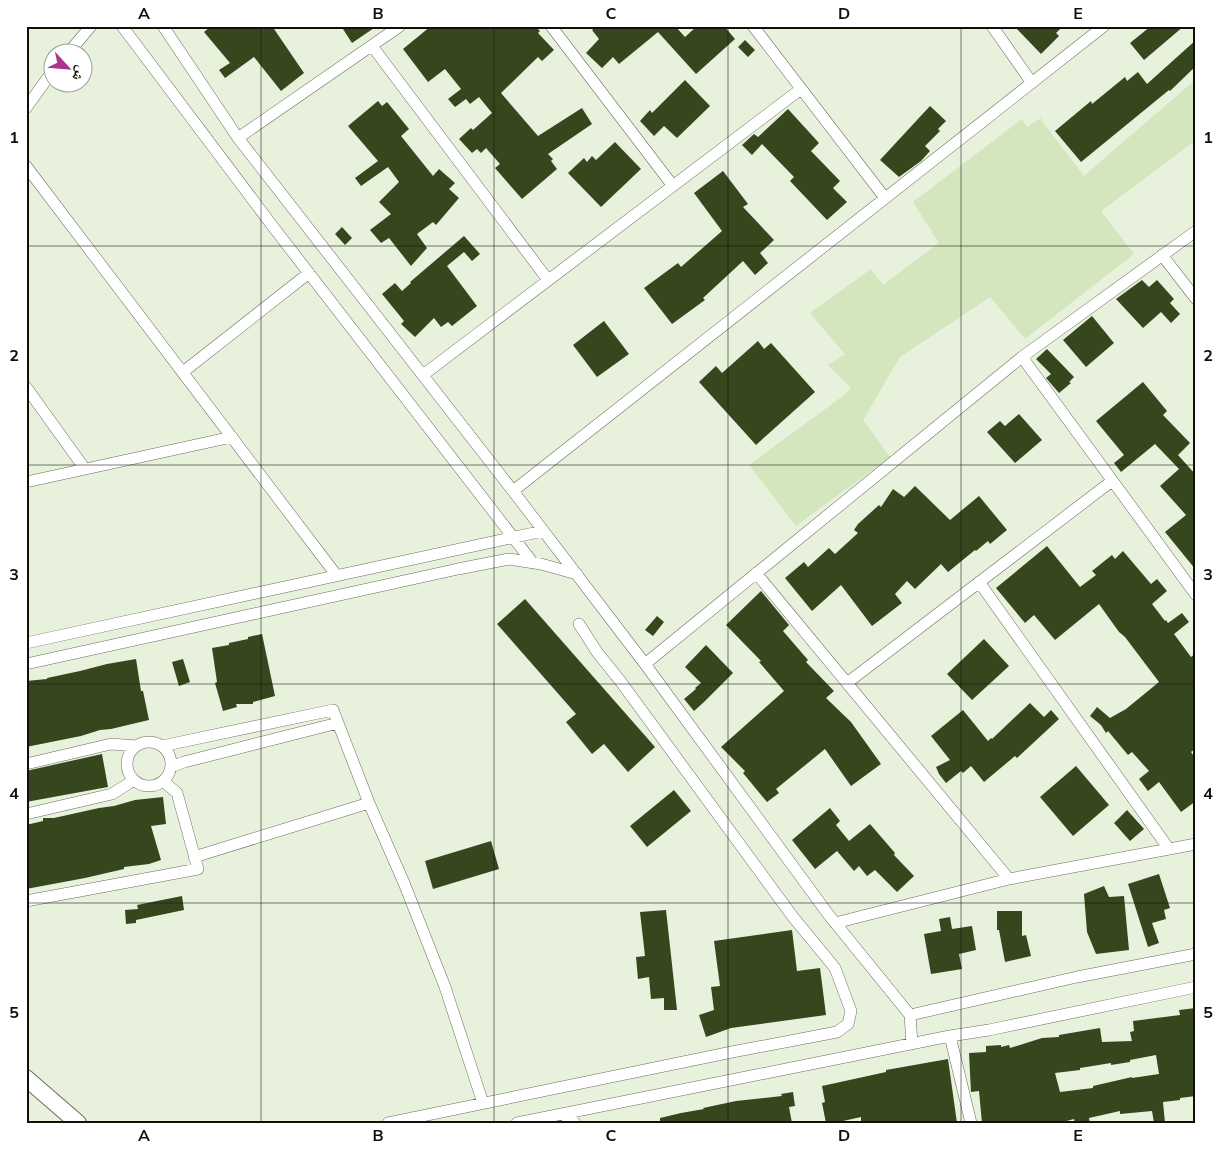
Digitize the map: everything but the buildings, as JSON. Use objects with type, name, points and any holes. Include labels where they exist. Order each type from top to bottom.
[{"type":"main road","points":[[26,1078],[78,1123]]},
{"type":"street","points":[[77,42],[91,26]]},
{"type":"street","points":[[122,26],[309,273],[533,563]]},
{"type":"street","points":[[163,26],[238,138],[513,491],[645,664],[835,923],[910,1015],[912,1044]]},
{"type":"street","points":[[238,138],[400,26]]},
{"type":"street","points":[[551,26],[673,186]]},
{"type":"street","points":[[753,26],[885,198]]},
{"type":"street","points":[[992,26],[1032,83]]},
{"type":"street","points":[[513,491],[1104,26]]},
{"type":"street","points":[[372,46],[548,280]]},
{"type":"street","points":[[26,108],[42,86]]},
{"type":"street","points":[[423,375],[801,89]]},
{"type":"street","points":[[26,166],[337,576]]},
{"type":"street","points":[[645,664],[1022,357],[1196,231]]},
{"type":"street","points":[[1162,255],[1196,299]]},
{"type":"street","points":[[183,372],[309,273]]},
{"type":"street","points":[[1022,357],[1112,481],[1192,582],[1196,595]]},
{"type":"street","points":[[26,387],[85,469]]},
{"type":"street","points":[[26,482],[232,437]]},
{"type":"street","points":[[846,683],[1112,481]]},
{"type":"street","points":[[26,643],[543,531]]},
{"type":"street","points":[[26,664],[509,559],[541,564],[576,574]]},
{"type":"street","points":[[756,573],[1009,879]]},
{"type":"street","points":[[980,582],[1169,849]]},
{"type":"street","points":[[388,1123],[836,1032],[848,1024],[851,1010],[835,968],[794,917],[578,624]]},
{"type":"street","points":[[162,746],[333,710],[369,804],[404,883],[445,987],[483,1103]]},
{"type":"street","points":[[171,767],[184,762],[338,723]]},
{"type":"street","points":[[142,743],[156,743],[162,746],[170,755],[170,773],[163,781],[157,784],[145,786],[139,784],[130,775],[128,769],[128,756],[131,751],[142,743]]},
{"type":"street","points":[[26,764],[111,744],[136,746]]},
{"type":"street","points":[[26,814],[112,794],[134,780]]},
{"type":"street","points":[[26,901],[198,869],[177,793],[163,781]]},
{"type":"street","points":[[194,857],[369,804]]},
{"type":"street","points":[[835,923],[1009,879],[1196,844]]},
{"type":"street","points":[[910,1015],[1077,977],[1196,954]]},
{"type":"street","points":[[517,1123],[950,1036],[989,1030],[1196,987]]},
{"type":"street","points":[[950,1036],[971,1123]]},
{"type":"street","points":[[562,1114],[575,1123]]},
{"type":"green space","points":[[1196,79],[1196,140],[1101,211],[1134,254],[1025,339],[990,297],[900,357],[863,420],[890,457],[796,526],[749,465],[843,396],[851,388],[828,365],[845,354],[810,313],[871,269],[883,285],[939,243],[913,202],[1022,119],[1027,127],[1041,118],[1084,176]]}]
